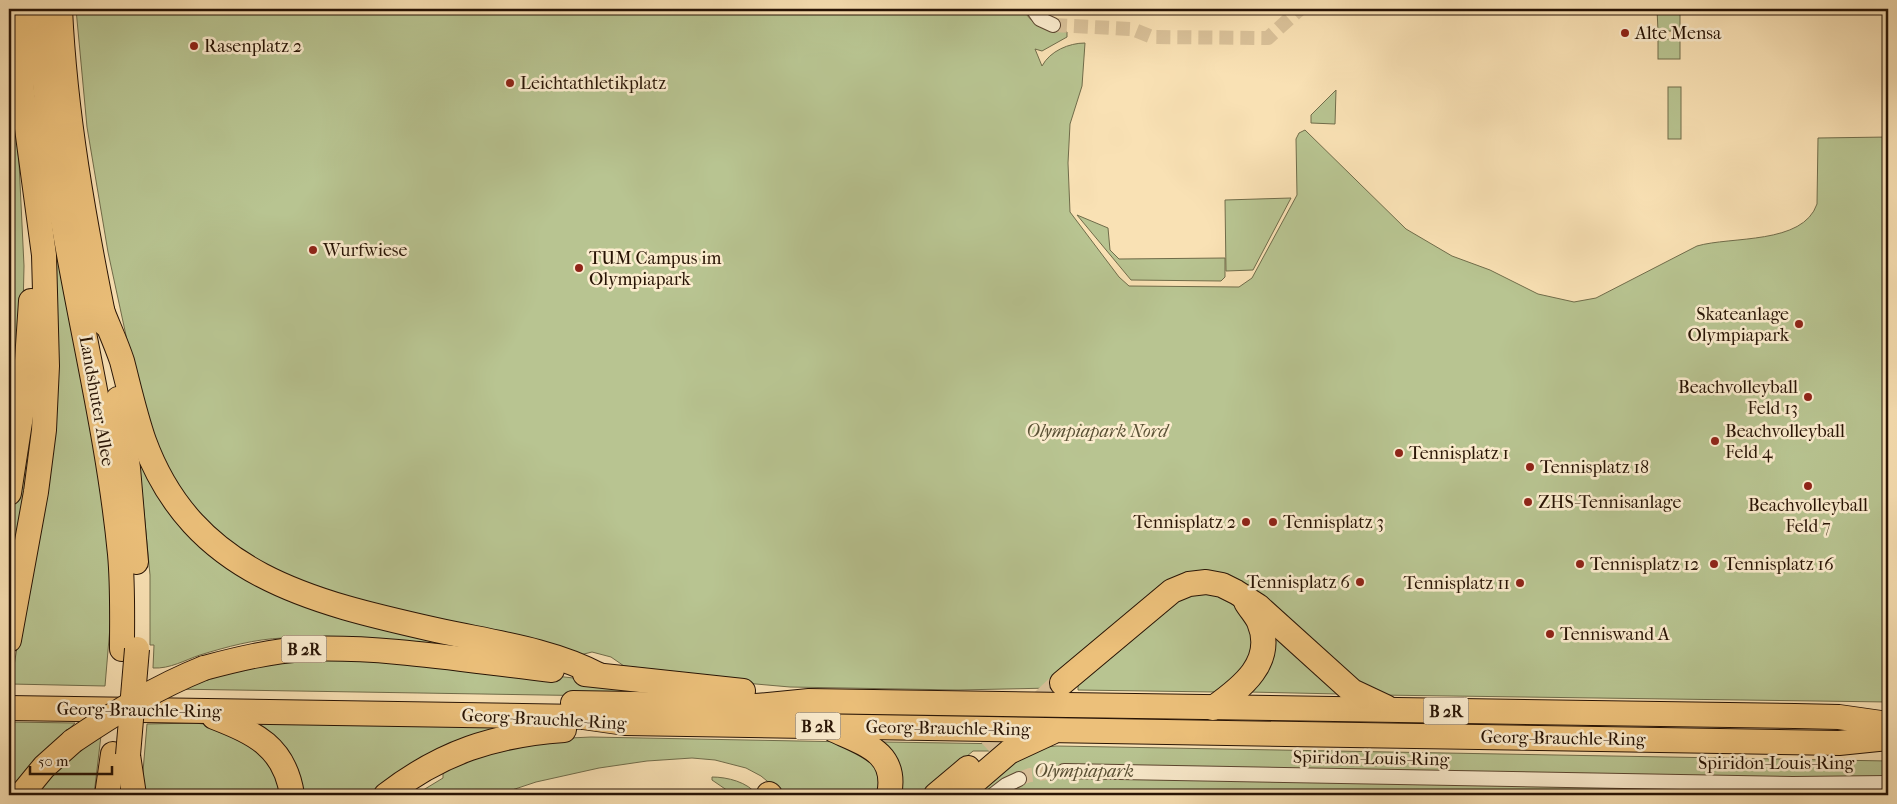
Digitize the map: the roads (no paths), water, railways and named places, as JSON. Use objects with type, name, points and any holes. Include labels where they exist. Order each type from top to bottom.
[{"type":"highway","points":[[9,493],[19,440],[29,341],[32,256],[29,157],[22,91],[19,9]]},
{"type":"highway","name":"Landshuter Allee","points":[[39,9],[45,95],[54,160],[103,428],[115,506],[130,649]]},
{"type":"highway","name":"Landshuter Allee","points":[[60,9],[66,93],[74,156],[114,374],[130,486],[136,561],[121,755],[122,795]]},
{"type":"highway","points":[[9,640],[36,492],[44,430],[47,366],[44,255],[29,157]]},
{"type":"highway","points":[[102,308],[121,359],[144,442],[156,468],[183,511],[206,537],[225,553],[262,576],[310,597],[401,622],[576,663],[599,675]]},
{"type":"highway","points":[[1062,684],[1172,592],[1189,584],[1206,582],[1222,584],[1258,606],[1352,691],[1394,710]]},
{"type":"highway","points":[[1212,708],[1241,688],[1252,675],[1259,662],[1262,648],[1260,628],[1244,598]]},
{"type":"highway","name":"B 2R","points":[[21,795],[59,754],[104,719],[168,682],[204,668],[242,658],[305,649],[406,654],[755,693],[809,701]]},
{"type":"highway","name":"Georg-Brauchle-Ring","points":[[9,694],[756,706],[809,701],[1839,717],[1888,724]]},
{"type":"highway","name":"Georg-Brauchle-Ring","points":[[9,708],[583,717],[625,723],[1839,743],[1888,738]]},
{"type":"highway","points":[[1839,717],[1888,711]]},
{"type":"highway","points":[[201,712],[240,727],[261,739],[284,766],[290,781],[292,795]]},
{"type":"highway","name":"B 2R","points":[[386,795],[426,768],[480,744],[508,736],[625,723]]},
{"type":"highway","points":[[825,726],[875,748],[888,770],[889,795]]},
{"type":"highway","points":[[959,795],[1009,752],[1057,730]]},
{"type":"highway","points":[[1839,743],[1888,750]]},
{"type":"highway","points":[[936,795],[989,751]]},
{"type":"highway","points":[[121,755],[134,795]]},
{"type":"highway","name":"Landshuter Allee","points":[[107,795],[121,755]]},
{"type":"street","points":[[1033,9],[1040,19],[1053,25]]},
{"type":"street","name":"Spiridon-Louis-Ring","points":[[1064,771],[1793,784],[1888,783]]},
{"type":"street","points":[[993,795],[1006,785],[1019,779]]},
{"type":"tunnel","points":[[1053,25],[1132,29],[1152,37],[1268,38],[1300,9]]},
{"type":"tunnel","points":[[989,751],[1062,683]]},
{"type":"tunnel","points":[[1019,779],[1030,775],[1064,771]]},
{"type":"place","name":"Alte Mensa","points":[[1625,33]]},
{"type":"place","name":"Rasenplatz 2","points":[[194,46]]},
{"type":"place","name":"Leichtathletikplatz","points":[[510,83]]},
{"type":"place","name":"Wurfwiese","points":[[313,250]]},
{"type":"place","name":"TUM Campus im Olympiapark","points":[[579,268]]},
{"type":"place","name":"Skateanlage Olympiapark","points":[[1799,324]]},
{"type":"place","name":"Beachvolleyball Feld 13","points":[[1808,397]]},
{"type":"place","name":"Beachvolleyball Feld 4","points":[[1715,441]]},
{"type":"place","name":"Tennisplatz 1","points":[[1399,453]]},
{"type":"place","name":"Tennisplatz 18","points":[[1530,467]]},
{"type":"place","name":"Beachvolleyball Feld 7","points":[[1808,486]]},
{"type":"place","name":"ZHS-Tennisanlage","points":[[1528,502]]},
{"type":"place","name":"Tennisplatz 2","points":[[1246,522]]},
{"type":"place","name":"Tennisplatz 3","points":[[1273,522]]},
{"type":"place","name":"Tennisplatz 12","points":[[1580,564]]},
{"type":"place","name":"Tennisplatz 16","points":[[1714,564]]},
{"type":"place","name":"Tennisplatz 6","points":[[1360,582]]},
{"type":"place","name":"Tennisplatz 11","points":[[1520,583]]},
{"type":"place","name":"Tenniswand A","points":[[1550,634]]},
{"type":"park label","name":"Olympiapark Nord","points":[[1097,431]]},
{"type":"park label","name":"Olympiapark","points":[[1084,771]]}]
